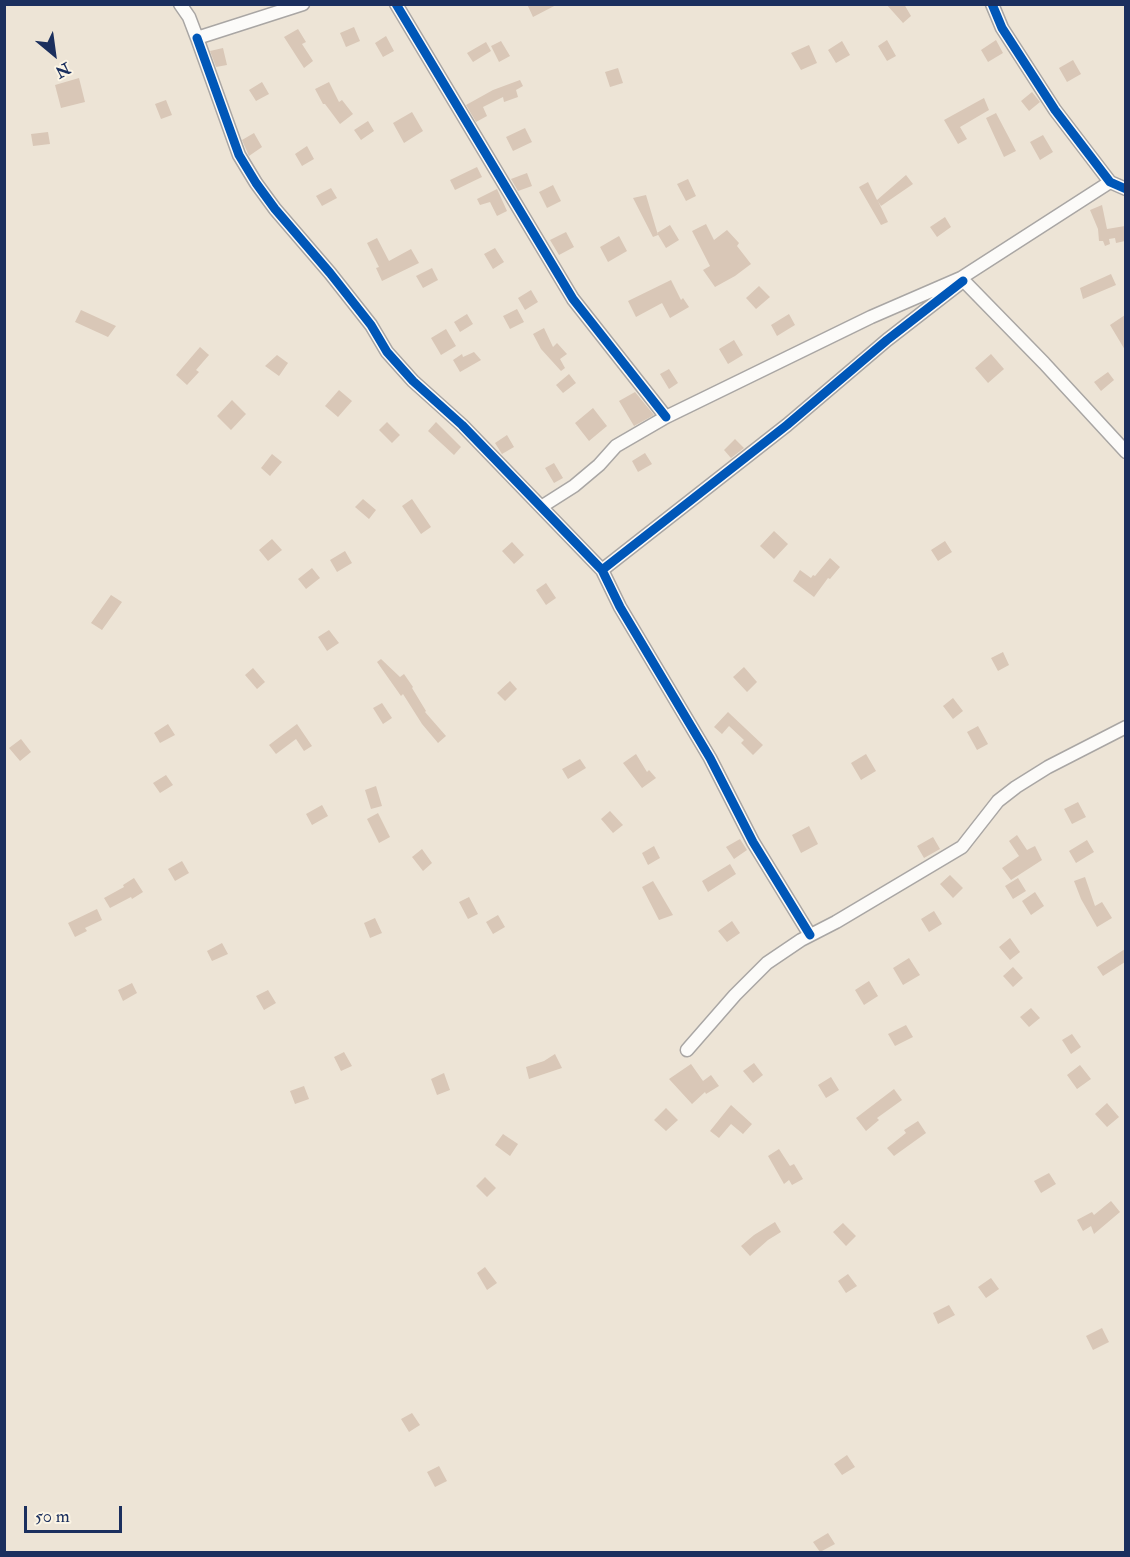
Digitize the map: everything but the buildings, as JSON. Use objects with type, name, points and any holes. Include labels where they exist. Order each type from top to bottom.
[{"type":"street","points":[[180,4],[189,17],[198,38],[239,155],[262,192],[330,273],[371,325],[387,352],[412,381],[462,425],[602,570],[620,607],[710,758],[753,842],[810,935]]},
{"type":"street","points":[[198,38],[303,4]]},
{"type":"street","points":[[396,4],[573,299],[666,417]]},
{"type":"street","points":[[992,4],[1002,28],[1055,110],[1110,182],[1125,189]]},
{"type":"street","points":[[602,570],[787,425],[962,279],[1110,182]]},
{"type":"street","points":[[541,507],[574,486],[599,465],[616,446],[666,417],[871,317],[962,279]]},
{"type":"street","points":[[962,279],[1044,363],[1125,452]]},
{"type":"street","points":[[687,1050],[735,995],[767,963],[810,935],[962,847],[998,801],[1016,787],[1048,766],[1125,727]]},
{"type":"cycle path","points":[[396,4],[573,299],[666,417]]},
{"type":"cycle path","points":[[992,4],[1002,28],[1055,110],[1110,182],[1126,189]]},
{"type":"cycle path","points":[[197,38],[239,155],[275,209],[330,273],[371,325],[387,352],[413,381],[462,425],[602,570]]},
{"type":"cycle path","points":[[810,935],[753,842],[710,758],[620,607],[602,570],[787,425],[887,340],[963,281]]}]
